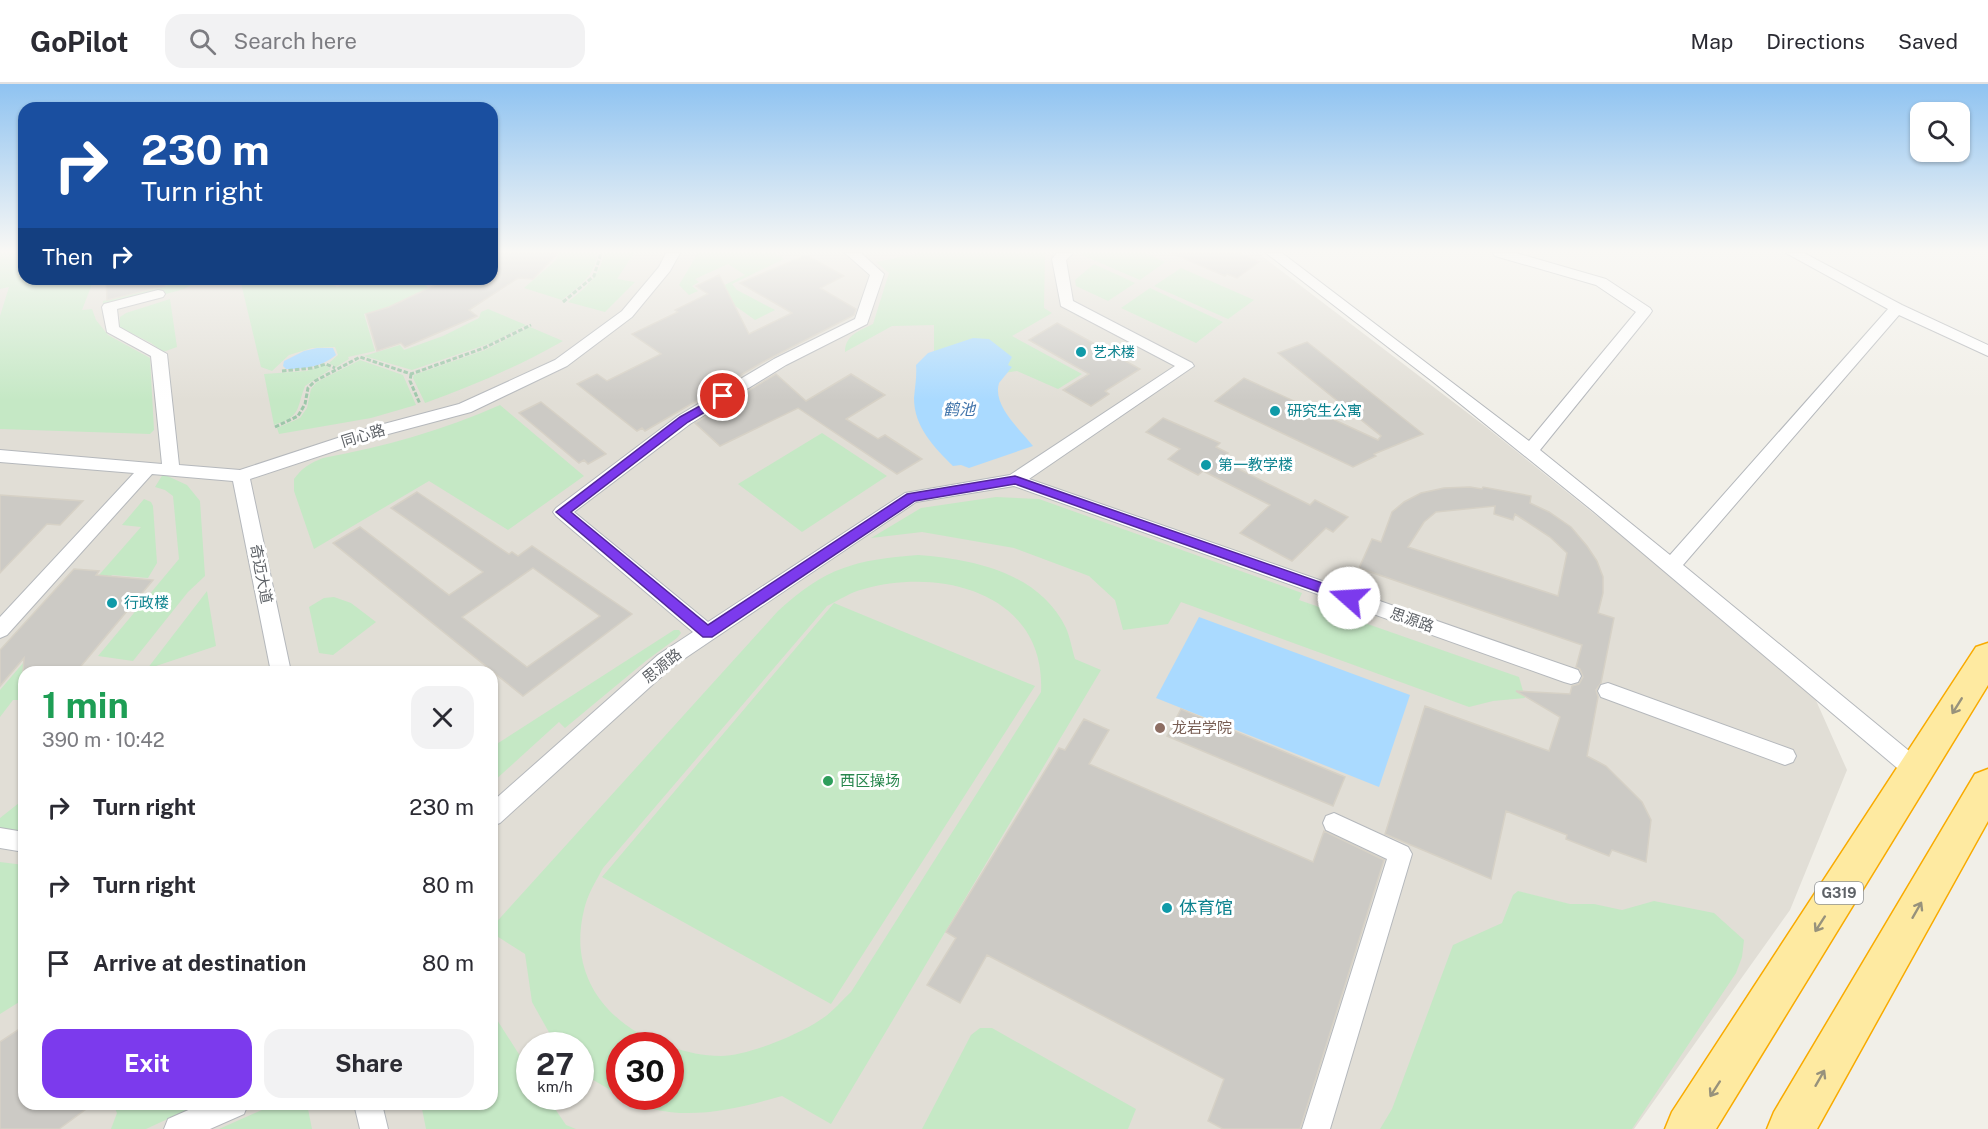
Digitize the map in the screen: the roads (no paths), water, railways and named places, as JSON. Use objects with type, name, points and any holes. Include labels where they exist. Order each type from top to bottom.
[{"type":"highway","name":"G319","points":[[1689,1129],[1988,656]]},
{"type":"highway","points":[[1791,1129],[1988,785]]},
{"type":"street","points":[[129,302],[109,307],[112,329],[159,354],[171,470]]},
{"type":"street","name":"同心路","points":[[0,456],[241,476],[371,433],[465,408],[561,363],[627,314],[637,302]]},
{"type":"street","points":[[708,633],[562,512],[684,420],[780,362],[862,321],[868,302]]},
{"type":"street","name":"思源路","points":[[498,811],[665,661],[911,497],[1015,480],[1186,366],[1066,302]]},
{"type":"street","points":[[1338,302],[1403,350],[1671,567],[1917,771]]},
{"type":"street","points":[[1529,452],[1645,311],[1631,302]]},
{"type":"street","points":[[1885,302],[1988,351]]},
{"type":"street","points":[[1671,567],[1897,308]]},
{"type":"street","points":[[0,630],[148,468]]},
{"type":"street","name":"奇迈大道","points":[[241,476],[279,666]]},
{"type":"street","name":"思源路","points":[[1015,480],[1571,676]]},
{"type":"street","points":[[1608,691],[1785,756]]},
{"type":"street","points":[[1316,1129],[1400,854],[1334,823]]},
{"type":"street","points":[[0,838],[18,841]]},
{"type":"street","points":[[178,1129],[221,1110]]},
{"type":"street","points":[[369,1110],[374,1129]]},
{"type":"water","name":"鹤池","points":[[973,338],[989,339],[1012,357],[1008,365],[1012,367],[999,383],[998,392],[1009,417],[1033,446],[969,468],[961,465],[953,466],[932,444],[917,418],[914,398],[916,365],[928,353]]},
{"type":"water","points":[[333,348],[336,355],[312,366],[286,369],[283,366],[284,361],[304,351]]},
{"type":"water","points":[[1199,617],[1410,695],[1379,787],[1156,698]]},
{"type":"place","name":"艺术楼","points":[[1081,352]]},
{"type":"place","name":"研究生公寓","points":[[1275,411]]},
{"type":"place","name":"第一教学楼","points":[[1206,465]]},
{"type":"place","name":"行政楼","points":[[112,603]]},
{"type":"place","name":"龙岩学院","points":[[1160,728]]},
{"type":"place","name":"西区操场","points":[[828,781]]},
{"type":"place","name":"体育馆","points":[[1167,908]]}]
